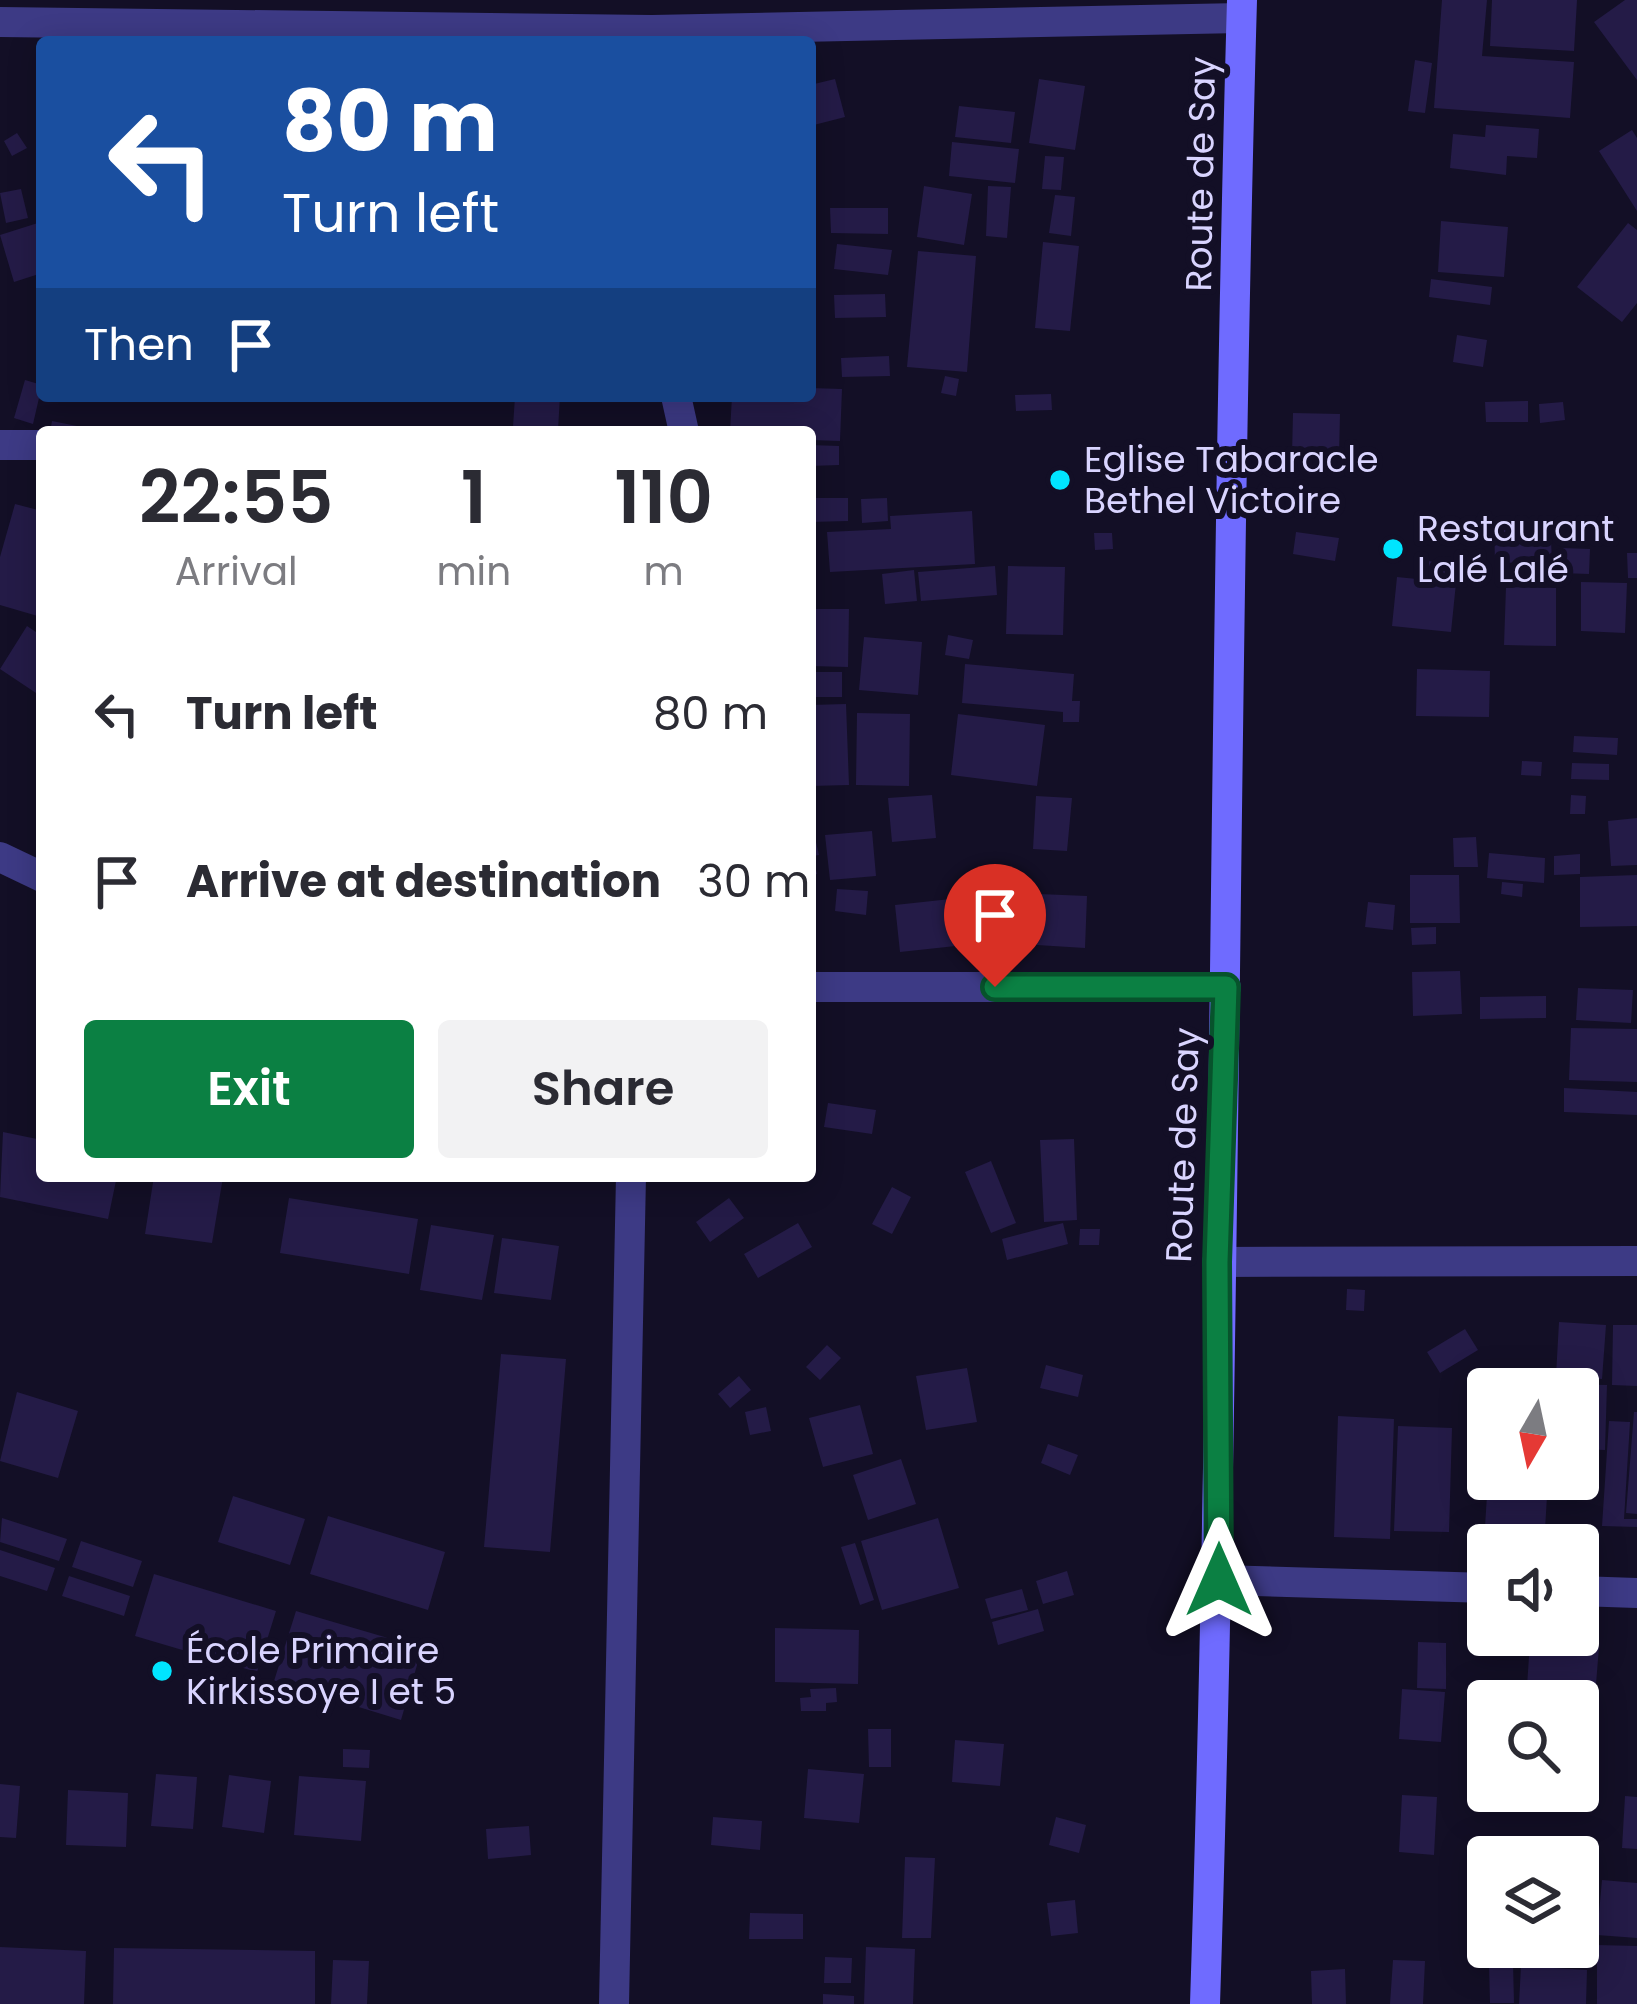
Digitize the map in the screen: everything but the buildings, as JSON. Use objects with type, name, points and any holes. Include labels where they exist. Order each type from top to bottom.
[{"type":"main road","name":"Route de Say","points":[[1205,2004],[1219,1580],[1217,1262],[1242,9]]},
{"type":"street","points":[[0,22],[263,13],[637,25],[1242,9]]},
{"type":"street","points":[[0,445],[36,445]]},
{"type":"street","points":[[0,857],[36,874]]},
{"type":"street","points":[[816,987],[1226,987]]},
{"type":"street","points":[[614,2004],[632,1182]]},
{"type":"street","points":[[1217,1262],[1637,1262]]},
{"type":"street","points":[[1219,1580],[1467,1587]]},
{"type":"street","points":[[1599,1592],[1637,1593]]},
{"type":"place","name":"Eglise Tabaracle Bethel Victoire","points":[[1060,480]]},
{"type":"place","name":"Restaurant Lalé Lalé","points":[[1393,549]]},
{"type":"place","name":"École Primaire Kirkissoye I et 5","points":[[162,1671]]},
{"type":"route","points":[[995,987],[1226,987],[1217,1262],[1219,1580]]}]
